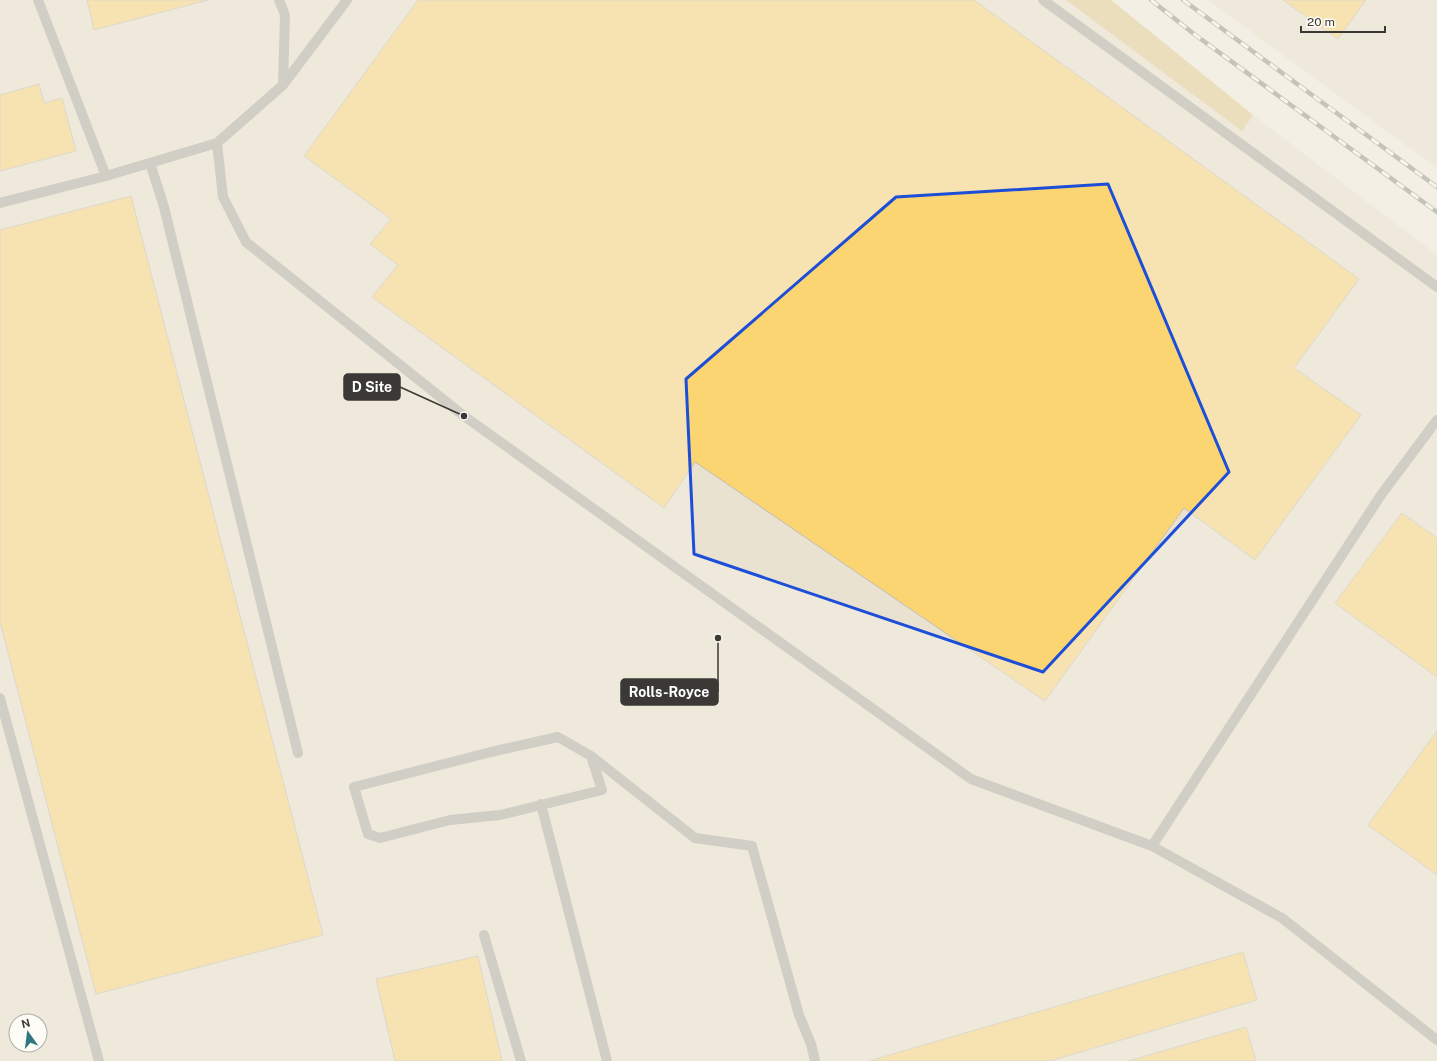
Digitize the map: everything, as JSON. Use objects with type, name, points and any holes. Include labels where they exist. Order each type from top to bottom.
[{"type":"lane","points":[[38,0],[106,176]]},
{"type":"lane","points":[[279,0],[285,15],[283,86]]},
{"type":"lane","points":[[0,203],[106,176],[217,143],[283,86],[347,0]]},
{"type":"lane","points":[[1044,0],[1437,287]]},
{"type":"lane","points":[[217,143],[223,197],[246,242],[464,416],[972,779],[1152,846],[1282,918],[1437,1040]]},
{"type":"lane","points":[[150,163],[164,207],[298,753]]},
{"type":"lane","points":[[1152,846],[1381,495],[1437,420]]},
{"type":"lane","points":[[0,698],[99,1061]]},
{"type":"lane","points":[[591,756],[602,790],[500,815],[450,820],[380,838],[368,834],[354,787],[491,752],[558,737],[591,756],[695,838],[752,846],[798,1015],[811,1044],[815,1061]]},
{"type":"lane","points":[[541,804],[608,1061]]},
{"type":"lane","points":[[484,935],[521,1061]]},
{"type":"highlighted area","points":[[1108,184],[1229,472],[1043,672],[694,554],[686,379],[896,197]]},
{"type":"shaded area","points":[[0,0],[1111,0],[1253,115],[1437,255],[1437,1061],[0,1061]]},
{"type":"shaded area","points":[[1066,0],[1111,0],[1253,115],[1242,131]]},
{"type":"shaded area","points":[[1208,0],[1437,0],[1437,168]]},
{"type":"building","points":[[87,0],[208,0],[94,30]]},
{"type":"building","points":[[418,0],[974,0],[1359,279],[1294,368],[1361,415],[1255,560],[1184,508],[1045,701],[695,462],[664,508],[372,297],[398,265],[370,244],[391,219],[304,156]]},
{"type":"building","points":[[1283,0],[1366,0],[1338,39]]},
{"type":"building","points":[[39,84],[44,103],[62,98],[76,151],[0,171],[0,95]]},
{"type":"building","points":[[131,196],[323,935],[96,994],[0,622],[0,230]]},
{"type":"building","points":[[1402,513],[1437,538],[1437,677],[1335,603]]},
{"type":"building","points":[[1437,731],[1437,875],[1368,825]]},
{"type":"building","points":[[1243,952],[1257,1000],[1050,1061],[869,1061]]},
{"type":"building","points":[[478,956],[502,1061],[395,1061],[376,979]]},
{"type":"building","points":[[1246,1027],[1256,1061],[1128,1061]]},
{"type":"railway","points":[[1151,0],[1194,34],[1437,212]]},
{"type":"railway","points":[[1183,0],[1437,187]]},
{"type":"place","name":"D Site","points":[[464,416]]},
{"type":"place","name":"Rolls-Royce","points":[[718,638]]}]
